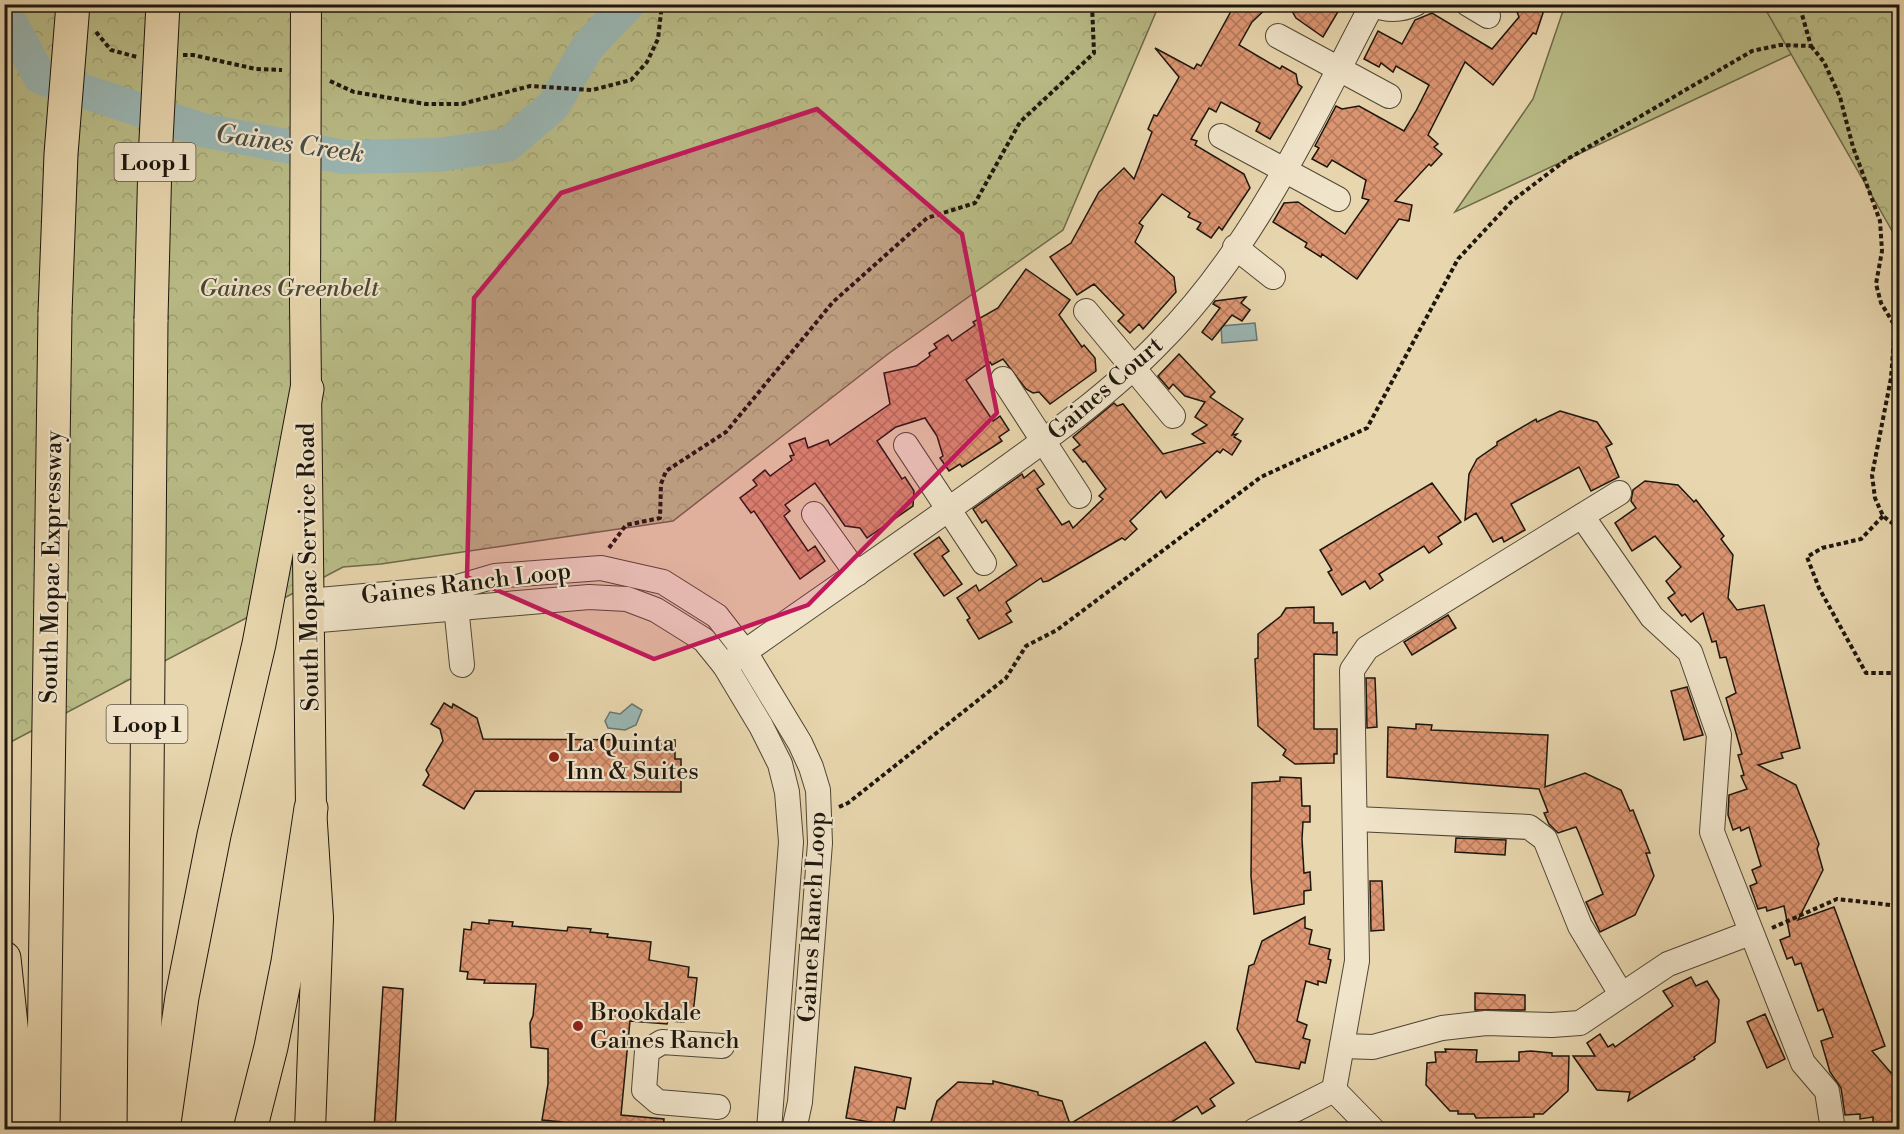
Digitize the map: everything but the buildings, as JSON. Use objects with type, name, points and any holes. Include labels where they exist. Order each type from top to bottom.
[{"type":"highway","name":"Loop 1","points":[[144,1130],[151,320],[155,160],[163,4]]},
{"type":"highway","name":"South Mopac Expressway","points":[[43,1130],[55,313],[62,154],[80,14]]},
{"type":"highway","points":[[163,1130],[182,997],[214,835],[259,644],[307,389]]},
{"type":"highway","points":[[250,1130],[271,1047],[288,962],[311,808]]},
{"type":"highway","points":[[4,958],[22,1130]]},
{"type":"main road","name":"South Mopac Service Road","points":[[306,4],[305,303],[308,611],[311,808],[318,918],[310,1130]]},
{"type":"street","name":"Gaines Court","points":[[725,666],[1043,441],[1133,368],[1162,340],[1214,278],[1266,203],[1372,5],[1386,10],[1400,10],[1415,4]]},
{"type":"street","points":[[1278,36],[1389,96]]},
{"type":"street","points":[[1221,136],[1338,200]]},
{"type":"street","points":[[1235,248],[1273,277]]},
{"type":"street","points":[[1086,311],[1173,416]]},
{"type":"street","points":[[1002,379],[1079,496]]},
{"type":"street","points":[[906,445],[984,563]]},
{"type":"street","points":[[1334,1090],[1357,961],[1352,670],[1367,648],[1619,494]]},
{"type":"street","points":[[814,514],[857,574]]},
{"type":"street","points":[[1582,516],[1652,617],[1690,652],[1719,735],[1712,832],[1760,931],[1803,1063],[1827,1091],[1833,1130]]},
{"type":"street","name":"Gaines Ranch Loop","points":[[455,599],[495,576],[601,568],[663,582],[687,595],[717,616],[745,652],[811,767],[820,814],[800,1102],[794,1130]]},
{"type":"street","name":"Gaines Ranch Loop","points":[[308,611],[455,599],[589,597],[627,599],[656,610],[704,640],[725,666],[761,726],[780,764],[791,820],[775,1077],[769,1130]]},
{"type":"street","points":[[455,599],[462,665]]},
{"type":"street","points":[[1356,819],[1529,827],[1545,839],[1580,926],[1621,994]]},
{"type":"street","points":[[1342,1046],[1373,1047],[1442,1029],[1486,1023],[1552,1025],[1580,1023],[1668,964],[1760,931]]},
{"type":"street","points":[[718,1107],[658,1102],[644,1090],[647,1051],[662,1042],[722,1046]]},
{"type":"street","points":[[1255,1130],[1334,1090]]},
{"type":"street","points":[[1334,1090],[1372,1130]]},
{"type":"path","points":[[324,78],[354,92],[426,104],[462,104],[530,86],[592,90],[631,80],[647,62],[658,39],[662,4]]},
{"type":"path","points":[[601,568],[607,550],[626,525],[660,518],[661,484],[666,471],[726,432],[833,302],[927,218],[975,203],[1020,122],[1094,53],[1092,4]]},
{"type":"path","points":[[1799,4],[1811,46],[1824,62],[1840,97],[1853,147],[1880,221],[1882,251],[1876,284],[1881,303],[1895,326],[1891,378],[1872,475],[1875,498],[1883,516],[1899,528]]},
{"type":"path","points":[[80,14],[111,50],[137,57],[148,56]]},
{"type":"path","points":[[820,814],[848,803],[1006,678],[1026,646],[1058,630],[1261,477],[1367,428],[1458,259],[1512,201],[1566,160],[1752,51],[1780,45],[1811,46]]},
{"type":"path","points":[[171,55],[193,55],[256,69],[293,70]]},
{"type":"path","points":[[1891,378],[1899,383]]},
{"type":"path","points":[[1883,516],[1861,538],[1821,548],[1807,557],[1819,588],[1866,673],[1899,673]]},
{"type":"path","points":[[1760,931],[1837,899],[1899,905]]},
{"type":"highlighted area","points":[[817,109],[962,234],[997,413],[808,605],[654,659],[467,577],[474,298],[561,193]]},
{"type":"green space","name":"Gaines Greenbelt","points":[[5,5],[1159,5],[1063,230],[888,354],[673,521],[381,564],[343,567],[5,745]]},
{"type":"green space","points":[[1565,5],[1896,5],[1455,212],[1533,99]]},
{"type":"green space","points":[[1763,5],[1899,5],[1899,243]]},
{"type":"green space","points":[[1899,628],[1899,791],[1893,750],[1892,710]]},
{"type":"water","points":[[1255,323],[1257,340],[1222,343],[1221,326]]},
{"type":"water","points":[[632,704],[642,710],[636,725],[625,730],[608,728],[605,721],[610,712],[620,714]]},
{"type":"waterway","name":"Gaines Creek","points":[[4,11],[40,77],[202,130],[344,157],[437,155],[507,145],[553,106],[588,46],[628,4]]},
{"type":"place","name":"La Quinta Inn & Suites","points":[[554,757]]},
{"type":"place","name":"Brookdale Gaines Ranch","points":[[578,1026]]}]
